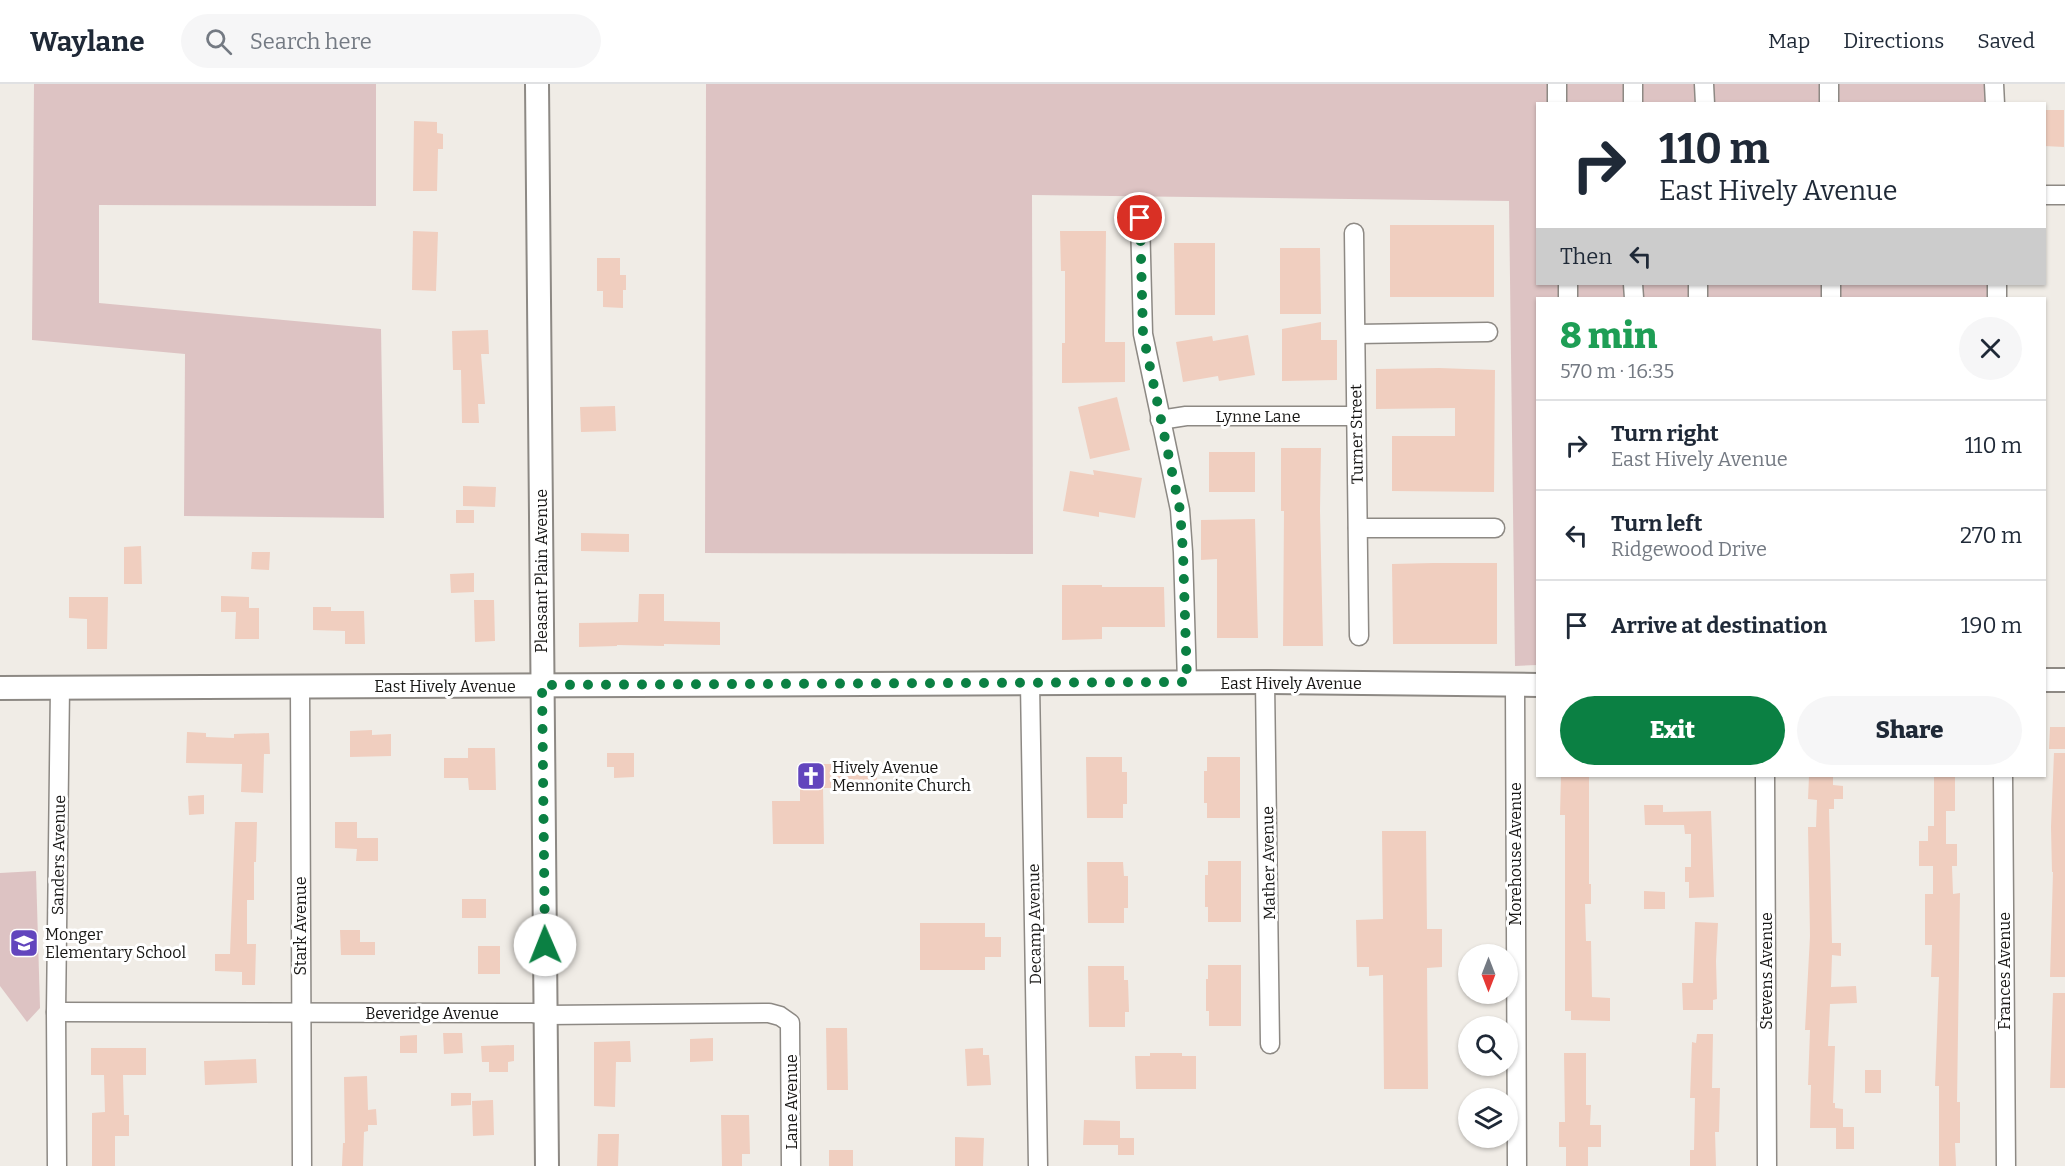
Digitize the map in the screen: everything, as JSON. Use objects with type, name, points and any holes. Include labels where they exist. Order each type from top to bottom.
[{"type":"street","name":"Pleasant Plain Avenue","points":[[537,84],[547,1166]]},
{"type":"street","points":[[1557,84],[1557,102]]},
{"type":"street","points":[[1633,84],[1633,102]]},
{"type":"street","points":[[1704,84],[1705,102]]},
{"type":"street","points":[[1829,84],[1829,102]]},
{"type":"street","points":[[1994,84],[1995,102]]},
{"type":"street","points":[[2046,195],[2065,195]]},
{"type":"street","points":[[1140,218],[1143,334],[1180,510],[1187,682]]},
{"type":"street","name":"Turner Street","points":[[1354,233],[1359,636]]},
{"type":"street","points":[[1356,334],[1488,332]]},
{"type":"street","name":"Lynne Lane","points":[[1160,420],[1186,416],[1355,416]]},
{"type":"street","points":[[1358,528],[1495,528]]},
{"type":"street","points":[[2046,680],[2065,680]]},
{"type":"street","name":"East Hively Avenue","points":[[0,688],[1187,682],[1536,685]]},
{"type":"street","name":"Mather Avenue","points":[[1265,682],[1270,1044]]},
{"type":"street","name":"Decamp Avenue","points":[[1030,683],[1038,1166]]},
{"type":"street","name":"Stark Avenue","points":[[300,686],[302,1166]]},
{"type":"street","name":"Morehouse Avenue","points":[[1515,686],[1518,1166]]},
{"type":"street","name":"Sanders Avenue","points":[[57,1166],[56,1012],[60,687]]},
{"type":"street","name":"Stevens Avenue","points":[[1765,777],[1767,1166]]},
{"type":"street","name":"Frances Avenue","points":[[2003,777],[2006,1166]]},
{"type":"street","name":"Beveridge Avenue","points":[[56,1012],[533,1013],[546,1015],[769,1013],[780,1016],[790,1023],[791,1037]]},
{"type":"street","name":"Lane Avenue","points":[[791,1037],[791,1166]]},
{"type":"shaded area","points":[[34,84],[376,84],[376,206],[99,205],[99,303],[381,329],[384,518],[184,516],[185,354],[32,340]]},
{"type":"shaded area","points":[[706,84],[1987,84],[1987,102],[1536,102],[1536,285],[1989,285],[1989,297],[1536,297],[1536,665],[1515,666],[1509,201],[1032,195],[1033,554],[705,553]]},
{"type":"shaded area","points":[[36,871],[40,1008],[27,1022],[0,986],[0,873]]},
{"type":"building","points":[[2046,110],[2064,110],[2064,147],[2046,146]]},
{"type":"building","points":[[414,121],[437,122],[437,133],[443,134],[443,149],[438,149],[437,191],[413,191]]},
{"type":"building","points":[[1390,225],[1494,225],[1494,297],[1390,297]]},
{"type":"building","points":[[413,231],[438,232],[436,291],[412,290]]},
{"type":"building","points":[[1060,231],[1106,231],[1105,342],[1125,342],[1125,382],[1062,383],[1062,343],[1065,343],[1065,271],[1061,271]]},
{"type":"building","points":[[1174,243],[1215,243],[1215,315],[1175,315]]},
{"type":"building","points":[[1280,248],[1320,248],[1321,314],[1280,314]]},
{"type":"building","points":[[597,258],[620,258],[620,275],[626,275],[623,308],[603,307],[603,291],[597,291]]},
{"type":"building","points":[[1321,322],[1321,340],[1337,340],[1337,380],[1282,381],[1282,329]]},
{"type":"building","points":[[488,330],[489,354],[481,354],[485,404],[478,404],[479,423],[462,423],[461,370],[453,370],[452,331]]},
{"type":"building","points":[[1248,335],[1255,375],[1219,381],[1218,376],[1183,382],[1176,342],[1212,336],[1213,341]]},
{"type":"building","points":[[1376,369],[1495,370],[1494,492],[1392,491],[1392,436],[1455,436],[1455,408],[1376,409]]},
{"type":"building","points":[[1117,397],[1130,450],[1090,459],[1078,407]]},
{"type":"building","points":[[615,406],[616,431],[581,432],[580,407]]},
{"type":"building","points":[[1281,448],[1321,448],[1323,646],[1283,646],[1284,511],[1281,511]]},
{"type":"building","points":[[1209,452],[1255,452],[1255,492],[1209,492]]},
{"type":"building","points":[[1093,470],[1142,478],[1135,518],[1099,512],[1099,517],[1063,511],[1070,471],[1094,475]]},
{"type":"building","points":[[463,486],[496,487],[495,507],[463,506]]},
{"type":"building","points":[[456,510],[474,510],[474,523],[456,523]]},
{"type":"building","points":[[1255,519],[1258,638],[1217,638],[1217,559],[1201,560],[1201,520]]},
{"type":"building","points":[[581,533],[629,534],[629,552],[581,551]]},
{"type":"building","points":[[141,546],[142,584],[124,584],[124,547]]},
{"type":"building","points":[[252,552],[270,552],[269,570],[251,569]]},
{"type":"building","points":[[1497,563],[1497,644],[1393,644],[1392,564]]},
{"type":"building","points":[[474,573],[474,592],[451,593],[450,574]]},
{"type":"building","points":[[1062,585],[1164,587],[1165,627],[1102,627],[1102,639],[1062,640]]},
{"type":"building","points":[[639,594],[664,594],[664,621],[720,622],[720,645],[579,647],[579,623],[638,622]]},
{"type":"building","points":[[221,596],[249,597],[249,608],[259,608],[259,639],[235,639],[236,612],[221,612]]},
{"type":"building","points":[[69,597],[108,597],[107,649],[87,649],[87,619],[69,618]]},
{"type":"building","points":[[474,600],[494,600],[495,641],[475,642]]},
{"type":"building","points":[[313,607],[331,607],[331,611],[364,611],[365,644],[345,644],[345,631],[313,630]]},
{"type":"building","points":[[2050,727],[2065,727],[2065,749],[2049,749]]},
{"type":"building","points":[[372,730],[372,735],[391,734],[391,756],[350,757],[350,731]]},
{"type":"building","points":[[187,732],[206,733],[206,737],[234,738],[234,734],[269,733],[270,754],[264,754],[263,793],[241,792],[242,764],[186,763]]},
{"type":"building","points":[[468,748],[495,748],[496,790],[469,790],[468,778],[444,778],[444,758],[468,758]]},
{"type":"building","points":[[607,753],[634,753],[634,777],[614,778],[614,767],[607,767]]},
{"type":"building","points":[[2054,753],[2065,753],[2065,977],[2050,977]]},
{"type":"building","points":[[1086,757],[1122,757],[1122,772],[1127,772],[1127,804],[1123,804],[1123,818],[1087,818]]},
{"type":"building","points":[[1207,757],[1240,757],[1240,818],[1207,818],[1207,803],[1204,803],[1204,771],[1207,771]]},
{"type":"building","points":[[800,764],[877,764],[877,788],[823,788],[824,844],[773,844],[772,801],[800,801]]},
{"type":"building","points":[[1561,777],[1589,777],[1591,904],[1585,904],[1586,941],[1591,941],[1592,997],[1610,998],[1610,1021],[1571,1020],[1571,1011],[1565,1011],[1565,815],[1560,815]]},
{"type":"building","points":[[1809,777],[1833,777],[1833,785],[1843,786],[1843,799],[1834,799],[1834,809],[1829,809],[1832,943],[1841,943],[1841,956],[1832,955],[1831,987],[1856,986],[1857,1003],[1830,1004],[1828,1046],[1835,1046],[1833,1103],[1835,1103],[1835,1108],[1843,1109],[1843,1127],[1854,1127],[1854,1149],[1836,1149],[1836,1128],[1810,1128],[1811,1085],[1808,1085],[1810,1030],[1805,1030],[1810,936],[1808,827],[1816,827],[1817,800],[1808,799]]},
{"type":"building","points":[[1934,777],[1955,777],[1955,811],[1946,811],[1946,844],[1957,844],[1957,866],[1952,866],[1953,894],[1960,893],[1957,1102],[1960,1102],[1960,1143],[1955,1143],[1956,1166],[1939,1166],[1939,1086],[1935,1086],[1939,977],[1931,977],[1932,945],[1925,945],[1925,894],[1933,894],[1933,866],[1919,866],[1919,841],[1928,841],[1928,826],[1934,826]]},
{"type":"building","points":[[204,795],[204,814],[189,815],[188,796]]},
{"type":"building","points":[[1644,805],[1663,805],[1663,812],[1711,811],[1714,897],[1689,898],[1689,882],[1685,882],[1685,867],[1691,867],[1691,834],[1685,834],[1684,825],[1645,825]]},
{"type":"building","points":[[235,822],[257,822],[254,900],[247,900],[247,944],[256,944],[255,985],[242,985],[242,972],[215,971],[215,954],[230,954]]},
{"type":"building","points":[[335,822],[357,822],[357,838],[378,838],[378,861],[356,861],[357,849],[335,848]]},
{"type":"building","points":[[1382,831],[1426,831],[1427,929],[1442,929],[1442,967],[1427,968],[1428,1089],[1384,1089],[1383,975],[1369,976],[1369,967],[1357,967],[1356,920],[1383,919]]},
{"type":"building","points":[[1208,861],[1241,861],[1241,922],[1208,922],[1208,907],[1205,907],[1205,875],[1208,875]]},
{"type":"building","points":[[1087,862],[1123,862],[1124,876],[1128,876],[1128,908],[1124,908],[1124,923],[1088,923]]},
{"type":"building","points":[[1644,891],[1665,892],[1665,909],[1644,909]]},
{"type":"building","points":[[462,899],[486,899],[486,918],[462,918]]},
{"type":"building","points":[[1695,922],[1718,923],[1717,999],[1713,1000],[1713,1010],[1683,1010],[1682,983],[1693,983]]},
{"type":"building","points":[[920,923],[985,923],[985,937],[1001,937],[1001,957],[985,957],[985,970],[920,970]]},
{"type":"building","points":[[340,930],[360,930],[360,942],[375,942],[375,955],[341,955]]},
{"type":"building","points":[[478,946],[500,946],[500,974],[478,974]]},
{"type":"building","points":[[1208,965],[1241,965],[1241,1026],[1209,1026],[1209,1011],[1206,1011]]},
{"type":"building","points":[[1088,966],[1124,966],[1124,980],[1128,980],[1129,1012],[1125,1012],[1125,1027],[1089,1027]]},
{"type":"building","points":[[2053,993],[2065,993],[2065,1088],[2050,1088]]},
{"type":"building","points":[[826,1028],[847,1028],[848,1090],[827,1090]]},
{"type":"building","points":[[443,1033],[462,1033],[463,1053],[444,1054]]},
{"type":"building","points":[[1697,1034],[1713,1034],[1712,1088],[1720,1088],[1719,1132],[1715,1132],[1716,1166],[1690,1166],[1690,1150],[1694,1150],[1695,1098],[1690,1098],[1692,1042],[1696,1043]]},
{"type":"building","points":[[417,1035],[417,1053],[400,1053],[400,1036]]},
{"type":"building","points":[[713,1038],[713,1061],[690,1062],[690,1039]]},
{"type":"building","points":[[630,1041],[631,1062],[616,1062],[615,1107],[594,1106],[594,1042]]},
{"type":"building","points":[[514,1045],[514,1061],[508,1062],[508,1072],[489,1072],[489,1062],[482,1062],[481,1046]]},
{"type":"building","points":[[91,1048],[146,1048],[146,1075],[123,1075],[124,1115],[129,1115],[129,1136],[115,1136],[115,1166],[92,1166],[92,1113],[105,1112],[104,1075],[91,1075]]},
{"type":"building","points":[[983,1048],[983,1055],[989,1055],[991,1085],[967,1086],[965,1049]]},
{"type":"building","points":[[1150,1053],[1182,1053],[1182,1056],[1196,1056],[1196,1089],[1136,1089],[1135,1056],[1150,1056]]},
{"type":"building","points":[[1564,1053],[1586,1053],[1586,1105],[1591,1105],[1590,1125],[1601,1125],[1601,1147],[1588,1147],[1588,1166],[1566,1166],[1566,1147],[1559,1147],[1559,1122],[1565,1122]]},
{"type":"building","points":[[256,1059],[257,1083],[205,1085],[204,1061]]},
{"type":"building","points":[[1865,1070],[1881,1070],[1881,1093],[1865,1093]]},
{"type":"building","points":[[367,1076],[368,1110],[376,1109],[377,1125],[368,1125],[368,1131],[364,1132],[363,1166],[342,1166],[343,1143],[345,1143],[344,1077]]},
{"type":"building","points":[[451,1093],[471,1093],[471,1105],[451,1106]]},
{"type":"building","points":[[493,1100],[494,1135],[473,1136],[472,1101]]},
{"type":"building","points":[[721,1115],[749,1115],[750,1154],[742,1154],[742,1166],[722,1166]]},
{"type":"building","points":[[1084,1120],[1120,1121],[1120,1138],[1134,1138],[1134,1155],[1118,1155],[1118,1145],[1083,1145]]},
{"type":"building","points":[[598,1134],[619,1134],[618,1166],[597,1166]]},
{"type":"building","points":[[955,1137],[984,1138],[983,1166],[955,1166]]},
{"type":"building","points":[[829,1150],[853,1150],[853,1166],[829,1166]]},
{"type":"place","name":"Hively Avenue Mennonite Church","points":[[811,776]]},
{"type":"place","name":"Monger Elementary School","points":[[24,943]]},
{"type":"route","points":[[545,945],[542,685],[1187,682],[1180,510],[1143,334],[1140,218]]}]
